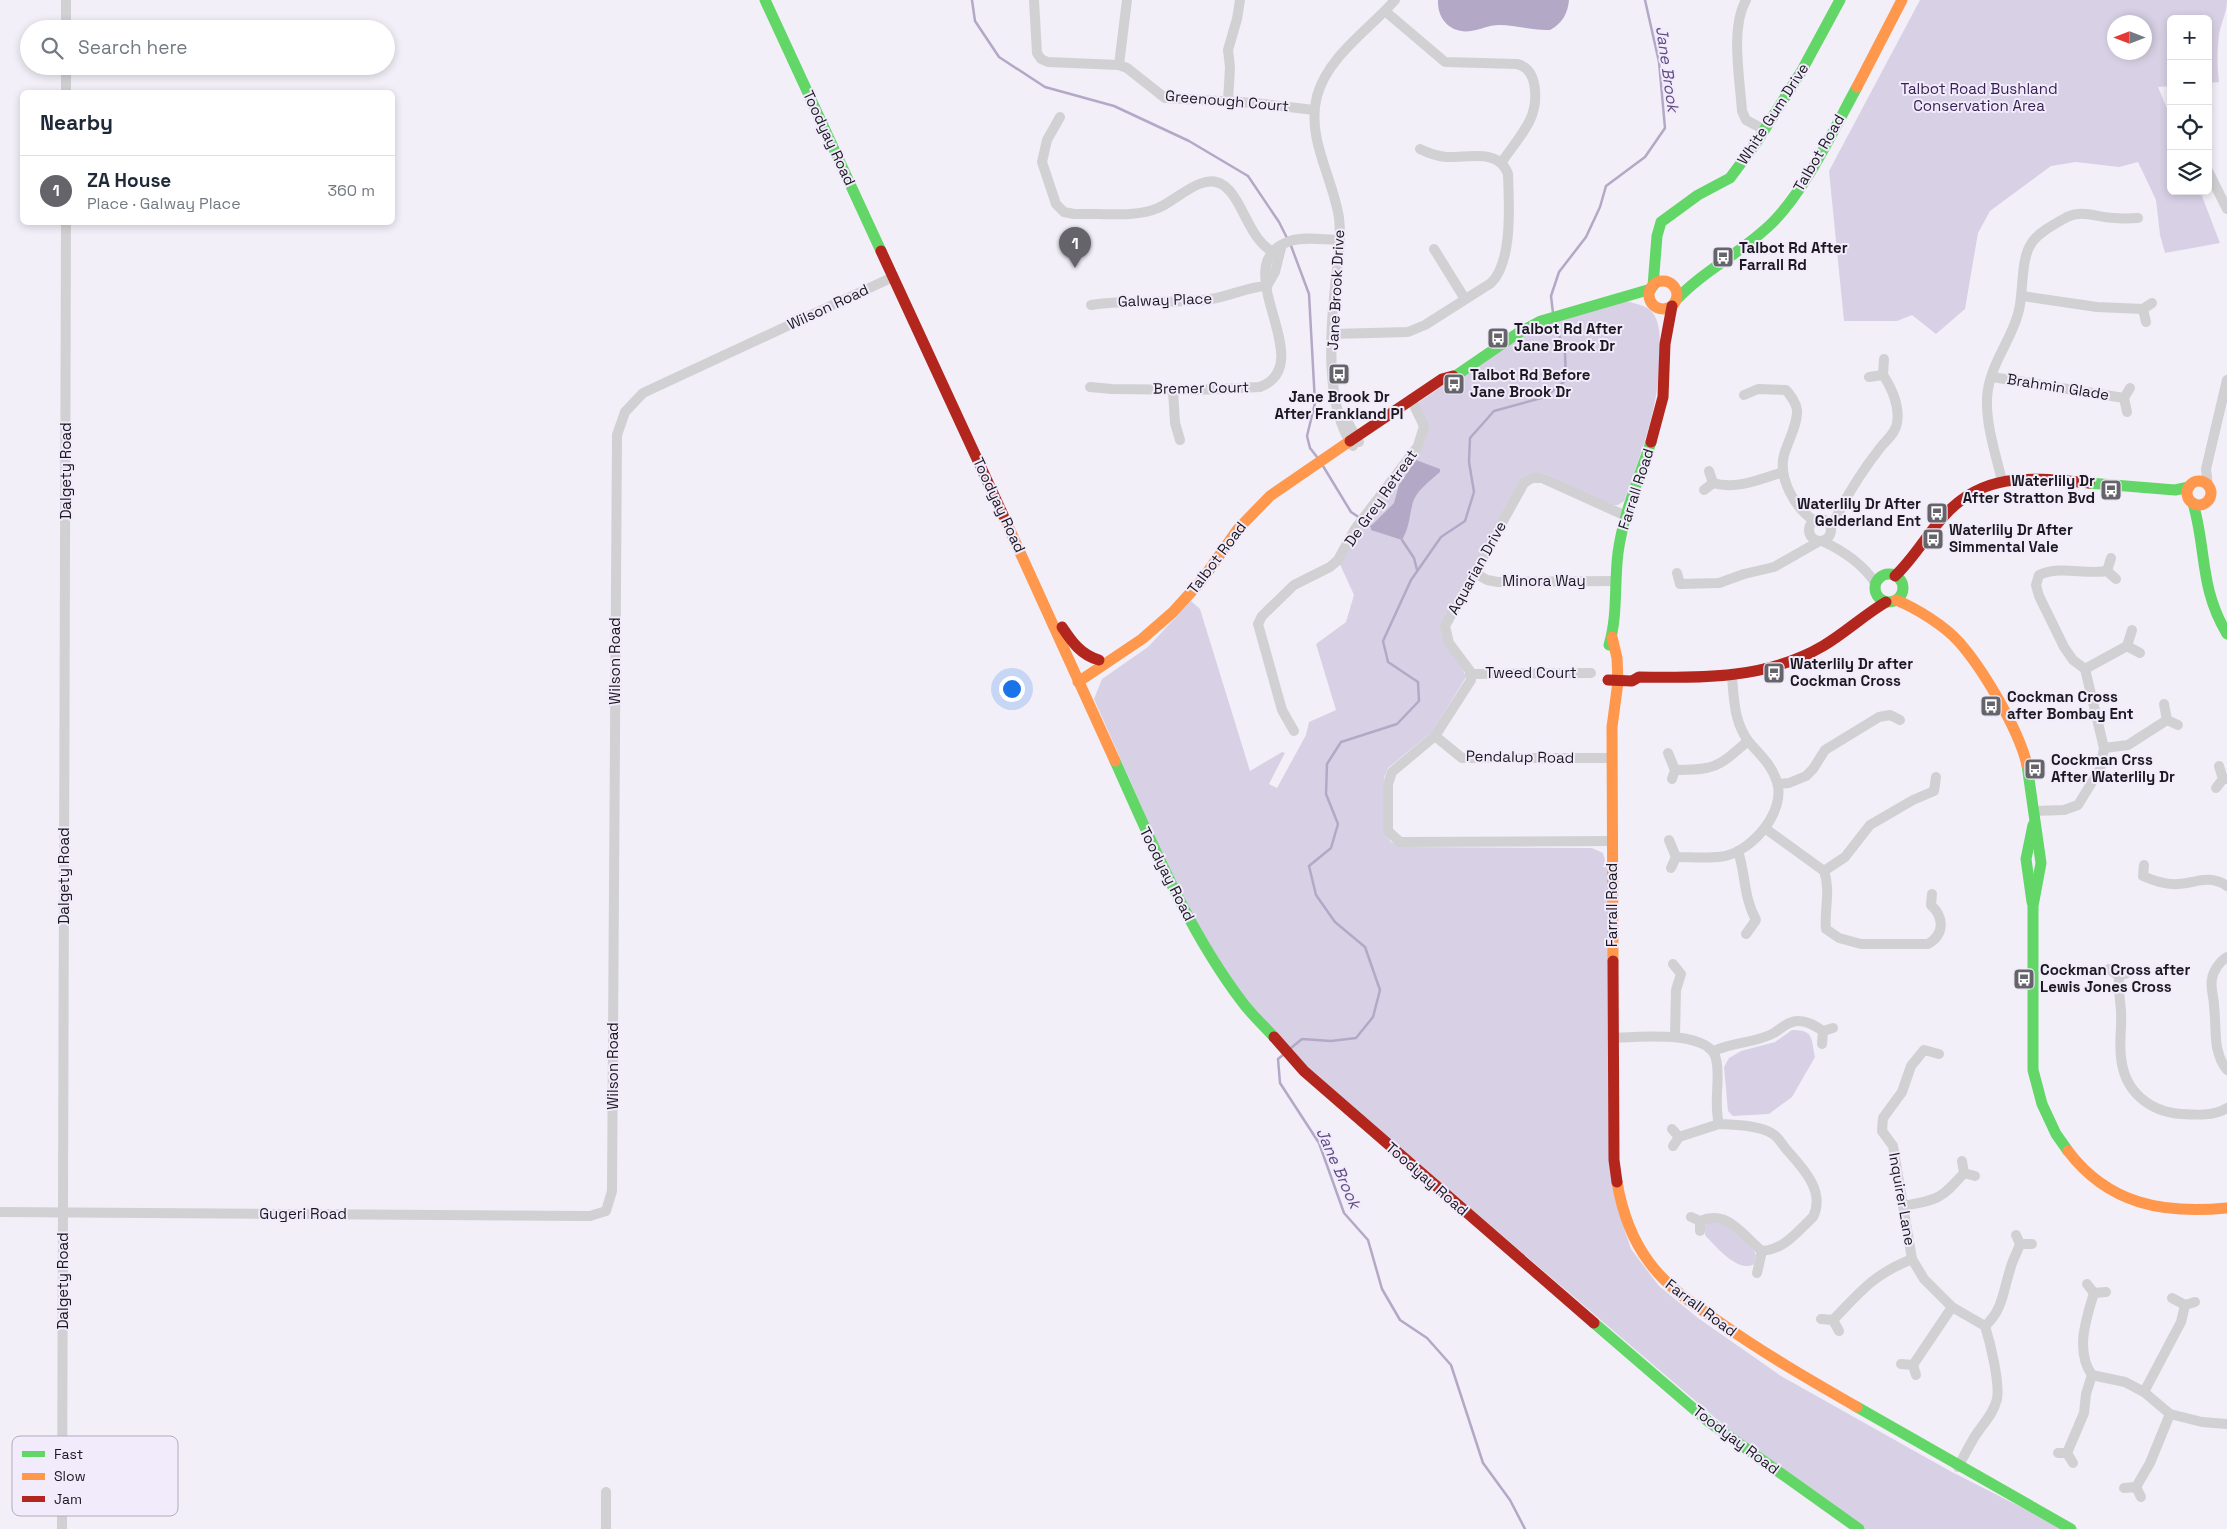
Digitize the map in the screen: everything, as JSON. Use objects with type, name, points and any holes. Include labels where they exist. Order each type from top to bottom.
[{"type":"main road","name":"Toodyay Road","points":[[764,0],[1037,588],[1169,881],[1196,930],[1242,1003],[1304,1071],[1709,1422],[1859,1529]]},
{"type":"main road","name":"White Gum Drive","points":[[1652,287],[1656,236],[1661,222],[1698,195],[1730,178],[1765,130],[1801,72],[1840,0]]},
{"type":"main road","name":"Talbot Road","points":[[1674,303],[1700,276],[1753,240],[1775,220],[1793,197],[1851,98],[1902,0]]},
{"type":"main road","name":"White Gum Drive","points":[[1656,255],[1663,274],[1671,284]]},
{"type":"main road","name":"Talbot Road","points":[[1671,284],[1700,276]]},
{"type":"main road","points":[[1661,282],[1671,284],[1677,292],[1674,303],[1664,310],[1654,306],[1649,297],[1652,287],[1661,282]]},
{"type":"main road","name":"Talbot Road","points":[[1076,677],[1142,639],[1173,612],[1202,580],[1253,512],[1270,496],[1328,458],[1339,456],[1354,442],[1413,402],[1442,379],[1454,376],[1518,334],[1554,316],[1652,287]]},
{"type":"main road","name":"Talbot Road","points":[[1613,298],[1640,300],[1654,306]]},
{"type":"main road","name":"Farrall Road","points":[[1674,303],[1665,343],[1662,404],[1654,435],[1626,516],[1614,581],[1612,636],[1616,648],[1608,718],[1612,727],[1612,1038],[1614,1160],[1617,1189],[1623,1216],[1635,1242],[1661,1277],[1678,1293],[1763,1353],[1958,1467],[2071,1529]]},
{"type":"main road","name":"Farrall Road","points":[[1654,306],[1665,343]]},
{"type":"main road","points":[[1612,676],[1632,681],[1639,677],[1732,676],[1772,668],[1815,650],[1865,614],[1891,601],[1909,563],[1942,518],[1956,503],[1975,490],[2002,481],[2032,478],[2175,490],[2193,484],[2208,486],[2210,496],[2195,502]]},
{"type":"main road","points":[[2193,484],[2199,522],[2203,570],[2210,598],[2227,634]]},
{"type":"main road","points":[[2175,490],[2195,502]]},
{"type":"main road","points":[[1878,584],[1900,582]]},
{"type":"main road","points":[[1900,582],[1914,607],[1958,641],[1971,658],[2014,727],[2025,756],[2032,788],[2041,863],[2033,906],[2033,1070],[2037,1093],[2044,1112],[2062,1146],[2098,1181],[2112,1190],[2144,1204],[2176,1210],[2203,1211],[2227,1208]]},
{"type":"main road","points":[[1878,584],[1880,598],[1914,607]]},
{"type":"main road","points":[[1865,614],[1878,584]]},
{"type":"main road","points":[[1037,588],[1073,645],[1090,658],[1103,660]]},
{"type":"street","points":[[66,0],[66,20]]},
{"type":"street","name":"Greenough Court","points":[[1034,0],[1035,43],[1041,59],[1048,62],[1119,65],[1127,68],[1165,98],[1314,110]]},
{"type":"street","points":[[1119,65],[1127,0]]},
{"type":"street","points":[[1228,102],[1230,67],[1228,50],[1237,19],[1240,0]]},
{"type":"street","name":"Jane Brook Drive","points":[[1354,442],[1341,406],[1337,403],[1333,371],[1332,334],[1340,240],[1337,205],[1316,140],[1314,110],[1322,83],[1336,60],[1395,0]]},
{"type":"street","points":[[1746,0],[1739,18],[1737,31],[1742,111],[1746,120],[1765,130]]},
{"type":"street","points":[[1386,11],[1445,62],[1517,64],[1528,68],[1532,72],[1534,79],[1532,116],[1502,162]]},
{"type":"street","points":[[66,75],[66,90]]},
{"type":"street","points":[[1060,117],[1047,140],[1042,162],[1056,204],[1064,212],[1074,214],[1144,212],[1166,204],[1202,184],[1213,182],[1228,190],[1259,240],[1278,250],[1296,240],[1340,240]]},
{"type":"street","points":[[1332,334],[1408,332],[1425,325],[1491,283],[1502,267],[1509,194],[1508,174],[1502,162],[1488,156],[1446,156],[1420,149]]},
{"type":"street","points":[[2212,179],[2227,209]]},
{"type":"street","points":[[2002,481],[1987,412],[1986,397],[2002,346],[2014,329],[2022,296],[2026,254],[2031,243],[2068,216],[2078,214],[2114,218],[2138,218]]},
{"type":"street","name":"Dalgety Road","points":[[62,1436],[66,225]]},
{"type":"street","points":[[1434,249],[1465,299]]},
{"type":"street","name":"Bremer Court","points":[[1090,387],[1112,390],[1173,390],[1260,387],[1271,382],[1277,372],[1281,351],[1265,269],[1278,250]]},
{"type":"street","name":"Wilson Road","points":[[606,1211],[611,1200],[612,1191],[617,435],[625,412],[643,393],[893,277]]},
{"type":"street","name":"Galway Place","points":[[1091,305],[1122,301],[1202,301],[1219,298],[1247,288],[1267,286]]},
{"type":"street","points":[[2022,296],[2097,307],[2142,309],[2152,303]]},
{"type":"street","points":[[2142,309],[2146,322]]},
{"type":"street","points":[[1817,540],[1820,524],[1837,514],[1897,425],[1893,395],[1883,376],[1884,359]]},
{"type":"street","points":[[1869,377],[1883,376]]},
{"type":"street","name":"Brahmin Glade","points":[[1992,377],[2124,398]]},
{"type":"street","points":[[1752,379],[1758,389]]},
{"type":"street","points":[[2208,486],[2206,470],[2227,380]]},
{"type":"street","name":"Brahmin Glade","points":[[2127,412],[2124,398],[2130,388]]},
{"type":"street","points":[[1744,395],[1758,389],[1786,390],[1796,403],[1796,416],[1783,457],[1783,472],[1793,498],[1820,524],[1840,549],[1869,573],[1878,584]]},
{"type":"street","points":[[1173,390],[1175,423],[1180,440]]},
{"type":"street","name":"De Grey Retreat","points":[[1294,731],[1282,710],[1258,624],[1262,616],[1298,582],[1330,567],[1338,560],[1361,520],[1421,440],[1424,426],[1413,402]]},
{"type":"street","points":[[2193,484],[2206,470]]},
{"type":"street","points":[[1709,472],[1713,483]]},
{"type":"street","points":[[1704,490],[1713,483],[1729,486],[1783,472]]},
{"type":"street","name":"Aquarian Drive","points":[[1470,674],[1449,643],[1445,632],[1447,621],[1524,483],[1532,478],[1542,478],[1626,516]]},
{"type":"street","points":[[1671,592],[1680,584],[1720,583],[1744,574],[1774,567],[1806,549],[1817,540],[1829,537],[1820,524]]},
{"type":"street","points":[[1817,540],[1840,549]]},
{"type":"street","points":[[2107,571],[2111,558]]},
{"type":"street","points":[[2034,817],[2078,805],[2100,769],[2104,748],[2085,669],[2073,660],[2064,647],[2039,596],[2036,585],[2040,575],[2051,570],[2107,571],[2116,579]]},
{"type":"street","name":"Minora Way","points":[[1475,573],[1487,580],[1498,582],[1614,581]]},
{"type":"street","points":[[1677,574],[1680,584]]},
{"type":"street","points":[[2085,669],[2127,646],[2132,630]]},
{"type":"street","points":[[2127,646],[2140,652]]},
{"type":"street","name":"Tweed Court","points":[[1470,674],[1591,673]]},
{"type":"street","points":[[1470,674],[1470,683],[1436,736],[1394,768],[1390,776],[1388,826],[1390,834],[1396,840],[1405,842],[1612,841]]},
{"type":"street","points":[[1676,857],[1713,858],[1738,851],[1766,829],[1777,801],[1778,784],[1771,767],[1748,740],[1738,722],[1732,676]]},
{"type":"street","points":[[2164,704],[2167,720]]},
{"type":"street","points":[[1778,784],[1806,776],[1813,769],[1825,750],[1891,710],[1900,720]]},
{"type":"street","points":[[2104,748],[2128,745],[2167,720]]},
{"type":"street","points":[[2167,720],[2178,725]]},
{"type":"street","name":"Pendalup Road","points":[[1436,736],[1462,758],[1612,758]]},
{"type":"street","points":[[1668,753],[1673,774],[1704,770],[1718,766],[1748,740]]},
{"type":"street","points":[[2216,788],[2225,779],[2218,766]]},
{"type":"street","points":[[1824,871],[1845,857],[1870,825],[1913,800],[1938,794],[1936,778]]},
{"type":"street","points":[[1766,829],[1824,871],[1828,890],[1824,915],[1826,929],[1839,938],[1849,941],[1920,946],[1928,944],[1934,940],[1941,926],[1941,917],[1931,904],[1932,894]]},
{"type":"street","points":[[1669,840],[1676,857],[1671,868]]},
{"type":"street","points":[[1738,851],[1743,866],[1745,893],[1760,920],[1746,934]]},
{"type":"street","points":[[2133,881],[2144,871],[2166,884],[2211,879],[2227,886]]},
{"type":"street","points":[[2227,957],[2214,972],[2211,981],[2215,1019],[2214,1037],[2217,1052],[2227,1070]]},
{"type":"street","points":[[1673,964],[1681,974],[1676,990],[1675,1036]]},
{"type":"street","points":[[2109,969],[2119,976]]},
{"type":"street","points":[[2119,976],[2130,972]]},
{"type":"street","points":[[2119,976],[2120,1056],[2124,1074],[2132,1090],[2143,1101],[2157,1110],[2174,1114],[2198,1115],[2221,1111],[2227,1108]]},
{"type":"street","points":[[1714,1051],[1727,1045],[1769,1035],[1783,1026],[1796,1021],[1808,1022],[1828,1029],[1822,1044]]},
{"type":"street","points":[[1612,1038],[1675,1036],[1709,1047],[1714,1051],[1717,1063],[1715,1100],[1719,1124]]},
{"type":"street","name":"Inquirer Lane","points":[[1939,1054],[1923,1045],[1902,1092],[1883,1118],[1882,1131],[1893,1146],[1912,1259],[1924,1279],[1952,1307],[1985,1326]]},
{"type":"street","points":[[1673,1146],[1676,1133],[1719,1124],[1738,1126],[1773,1134],[1808,1174],[1814,1188],[1816,1204],[1813,1217],[1783,1245],[1762,1251]]},
{"type":"street","points":[[1962,1161],[1964,1173]]},
{"type":"street","points":[[1903,1206],[1931,1202],[1944,1195],[1964,1173]]},
{"type":"street","points":[[1964,1173],[1975,1176]]},
{"type":"street","name":"Gugeri Road","points":[[0,1212],[590,1216],[606,1211]]},
{"type":"street","points":[[1697,1223],[1716,1217],[1732,1222],[1762,1251]]},
{"type":"street","points":[[1958,1467],[1997,1400],[1993,1354],[1985,1326],[2002,1304],[2018,1240],[2032,1244]]},
{"type":"street","points":[[1755,1275],[1762,1251]]},
{"type":"street","points":[[1821,1320],[1833,1320],[1871,1280],[1887,1270],[1912,1259]]},
{"type":"street","points":[[2087,1284],[2094,1293]]},
{"type":"street","points":[[2094,1293],[2106,1292]]},
{"type":"street","points":[[2073,1463],[2063,1453],[2084,1413],[2086,1394],[2092,1375],[2084,1358],[2083,1344],[2087,1315],[2094,1293]]},
{"type":"street","points":[[2144,1392],[2190,1303],[2172,1298]]},
{"type":"street","points":[[1901,1364],[1915,1370],[1952,1307]]},
{"type":"street","points":[[1833,1320],[1839,1331]]},
{"type":"street","points":[[2092,1375],[2126,1382],[2144,1392],[2170,1414],[2202,1422],[2227,1424]]},
{"type":"street","points":[[2136,1487],[2150,1462],[2170,1414]]},
{"type":"street","points":[[2124,1488],[2136,1487]]},
{"type":"street","points":[[2136,1487],[2141,1497]]},
{"type":"street","points":[[606,1492],[606,1529]]},
{"type":"street","name":"Dalgety Road","points":[[62,1516],[62,1529]]},
{"type":"green space","name":"Talbot Road Bushland Conservation Area","points":[[1920,0],[2227,0],[2218,41],[2219,82],[2212,83],[2212,15],[2167,15],[2167,86],[2158,87],[2167,108],[2167,195],[2202,195],[2220,243],[2165,253],[2160,235],[2156,200],[2138,162],[2119,167],[2076,162],[2051,166],[1990,211],[1978,233],[1965,309],[1936,334],[1912,315],[1897,321],[1844,321],[1829,171]]},
{"type":"green space","points":[[1613,298],[1649,309],[1657,322],[1660,339],[1659,369],[1654,408],[1644,444],[1624,501],[1618,505],[1610,505],[1543,473],[1529,474],[1521,480],[1442,623],[1443,638],[1446,645],[1466,677],[1432,732],[1388,768],[1384,778],[1383,829],[1391,842],[1408,847],[1592,848],[1603,853],[1605,860],[1603,867],[1609,867],[1618,1210],[1631,1249],[1659,1286],[1698,1318],[1781,1376],[1950,1471],[2064,1529],[1857,1529],[1796,1487],[1277,1043],[1196,930],[1094,699],[1102,679],[1148,647],[1191,601],[1200,609],[1250,771],[1282,752],[1285,753],[1269,784],[1277,788],[1306,735],[1309,722],[1336,710],[1316,644],[1346,622],[1354,595],[1338,560],[1421,440],[1415,405],[1518,333]]},
{"type":"green space","points":[[1792,1030],[1799,1030],[1810,1036],[1815,1057],[1792,1097],[1769,1114],[1733,1116],[1728,1111],[1724,1067],[1729,1058],[1741,1051],[1775,1042]]},
{"type":"green space","points":[[1711,1221],[1732,1227],[1754,1251],[1756,1255],[1754,1264],[1748,1266],[1741,1265],[1715,1246],[1705,1235],[1705,1225]]},
{"type":"shaded area","points":[[1438,0],[1569,0],[1564,18],[1550,30],[1499,25],[1461,31],[1448,26],[1444,21],[1438,8]]},
{"type":"shaded area","points":[[1416,460],[1440,469],[1440,472],[1416,496],[1402,540],[1371,530],[1371,526],[1394,503],[1399,485]]},
{"type":"waterway","points":[[972,0],[975,21],[999,57],[1045,87],[1114,106],[1189,141],[1248,176],[1279,222],[1287,238]]},
{"type":"waterway","name":"Jane Brook","points":[[1553,313],[1551,296],[1559,272],[1586,237],[1600,207],[1606,186],[1645,157],[1665,128],[1659,62],[1645,0]]},
{"type":"waterway","points":[[1290,243],[1309,294],[1315,403],[1307,436],[1310,448],[1317,457]]},
{"type":"waterway","name":"Jane Brook","points":[[1291,1048],[1302,1039],[1331,1041],[1356,1038],[1373,1017],[1380,990],[1365,947],[1335,922],[1316,895],[1309,866],[1331,848],[1338,824],[1326,794],[1327,764],[1341,742],[1397,724],[1419,701],[1418,682],[1388,662],[1383,641],[1411,580],[1441,537],[1465,521],[1474,492],[1469,462],[1470,438],[1494,411],[1545,397],[1566,380],[1565,354],[1555,321]]},
{"type":"waterway","points":[[1323,466],[1351,512],[1360,518]]},
{"type":"waterway","points":[[1365,521],[1371,526]]},
{"type":"waterway","points":[[1402,540],[1414,558],[1417,570]]},
{"type":"waterway","name":"Jane Brook","points":[[1283,1055],[1278,1059],[1280,1083],[1319,1143],[1344,1213],[1368,1240],[1382,1289],[1400,1320],[1427,1338],[1451,1365],[1483,1463],[1510,1500],[1525,1529]]},
{"type":"traffic: fast","points":[[765,0],[881,251]]},
{"type":"traffic: fast","points":[[1653,286],[1657,236],[1661,222],[1698,195],[1730,178],[1756,143],[1801,72],[1840,0]]},
{"type":"traffic: fast","points":[[1676,300],[1699,279],[1763,232],[1786,207],[1809,175],[1857,87]]},
{"type":"traffic: fast","points":[[1448,381],[1518,333],[1541,321],[1651,289]]},
{"type":"traffic: fast","points":[[1609,645],[1614,622],[1620,539],[1651,442]]},
{"type":"traffic: fast","points":[[2089,483],[2175,490],[2189,487]]},
{"type":"traffic: fast","points":[[2193,503],[2208,585],[2218,617],[2227,634]]},
{"type":"traffic: fast","points":[[1889,574],[1899,578],[1903,588],[1899,598],[1889,602],[1879,598],[1875,588],[1879,578],[1889,574]]},
{"type":"traffic: fast","points":[[1115,761],[1172,886],[1205,946],[1243,1003],[1274,1037]]},
{"type":"traffic: fast","points":[[2027,765],[2041,863],[2033,906],[2033,1070],[2042,1104],[2056,1134],[2068,1151]]},
{"type":"traffic: fast","points":[[2032,902],[2026,859],[2033,825]]},
{"type":"traffic: fast","points":[[1594,1323],[1709,1422],[1859,1529]]},
{"type":"traffic: fast","points":[[1857,1407],[2071,1529]]},
{"type":"traffic: slow","points":[[1857,87],[1902,0]]},
{"type":"traffic: slow","points":[[1663,281],[1673,285],[1677,295],[1673,305],[1663,309],[1653,305],[1649,295],[1653,285],[1663,281]]},
{"type":"traffic: slow","points":[[1078,682],[1142,639],[1173,612],[1202,580],[1238,529],[1270,496],[1350,441]]},
{"type":"traffic: slow","points":[[2199,481],[2207,485],[2211,493],[2207,501],[2199,505],[2191,501],[2187,493],[2191,485],[2199,481]]},
{"type":"traffic: slow","points":[[1003,515],[1115,761]]},
{"type":"traffic: slow","points":[[1896,600],[1938,624],[1959,642],[1979,668],[1999,701],[2016,735],[2027,765]]},
{"type":"traffic: slow","points":[[1612,637],[1617,658],[1618,682],[1612,727],[1613,961]]},
{"type":"traffic: slow","points":[[2068,1151],[2101,1184],[2139,1202],[2181,1209],[2227,1208]]},
{"type":"traffic: slow","points":[[1617,1182],[1632,1234],[1656,1271],[1672,1287],[1752,1344],[1857,1407]]},
{"type":"traffic: jam","points":[[881,251],[1003,515]]},
{"type":"traffic: jam","points":[[1651,442],[1663,397],[1665,344],[1672,306]]},
{"type":"traffic: jam","points":[[1350,441],[1442,379],[1453,376]]},
{"type":"traffic: jam","points":[[1895,576],[1943,517],[1959,502],[1975,491],[2011,480],[2029,479],[2089,483]]},
{"type":"traffic: jam","points":[[1608,680],[1632,681],[1639,677],[1734,674],[1757,671],[1779,665],[1802,657],[1823,646],[1886,602]]},
{"type":"traffic: jam","points":[[1062,627],[1073,643],[1087,655],[1099,660]]},
{"type":"traffic: jam","points":[[1613,961],[1614,1160],[1617,1182]]},
{"type":"traffic: jam","points":[[1274,1037],[1304,1071],[1594,1323]]},
{"type":"place","name":"Talbot Rd After Farrall Rd","points":[[1723,257]]},
{"type":"place","name":"ZA House","points":[[1075,268]]},
{"type":"place","name":"Talbot Rd After Jane Brook Dr","points":[[1498,338]]},
{"type":"place","name":"Jane Brook Dr After Frankland Pl","points":[[1339,374]]},
{"type":"place","name":"Talbot Rd Before Jane Brook Dr","points":[[1454,384]]},
{"type":"place","name":"Waterlily Dr After Stratton Bvd","points":[[2111,490]]},
{"type":"place","name":"Waterlily Dr After Gelderland Ent","points":[[1937,513]]},
{"type":"place","name":"Waterlily Dr After Simmental Vale","points":[[1933,539]]},
{"type":"place","name":"Waterlily Dr after Cockman Cross","points":[[1774,673]]},
{"type":"place","name":"Cockman Cross after Bombay Ent","points":[[1991,706]]},
{"type":"place","name":"Cockman Crss After Waterlily Dr","points":[[2035,769]]},
{"type":"place","name":"Cockman Cross after Lewis Jones Cross","points":[[2024,979]]}]
